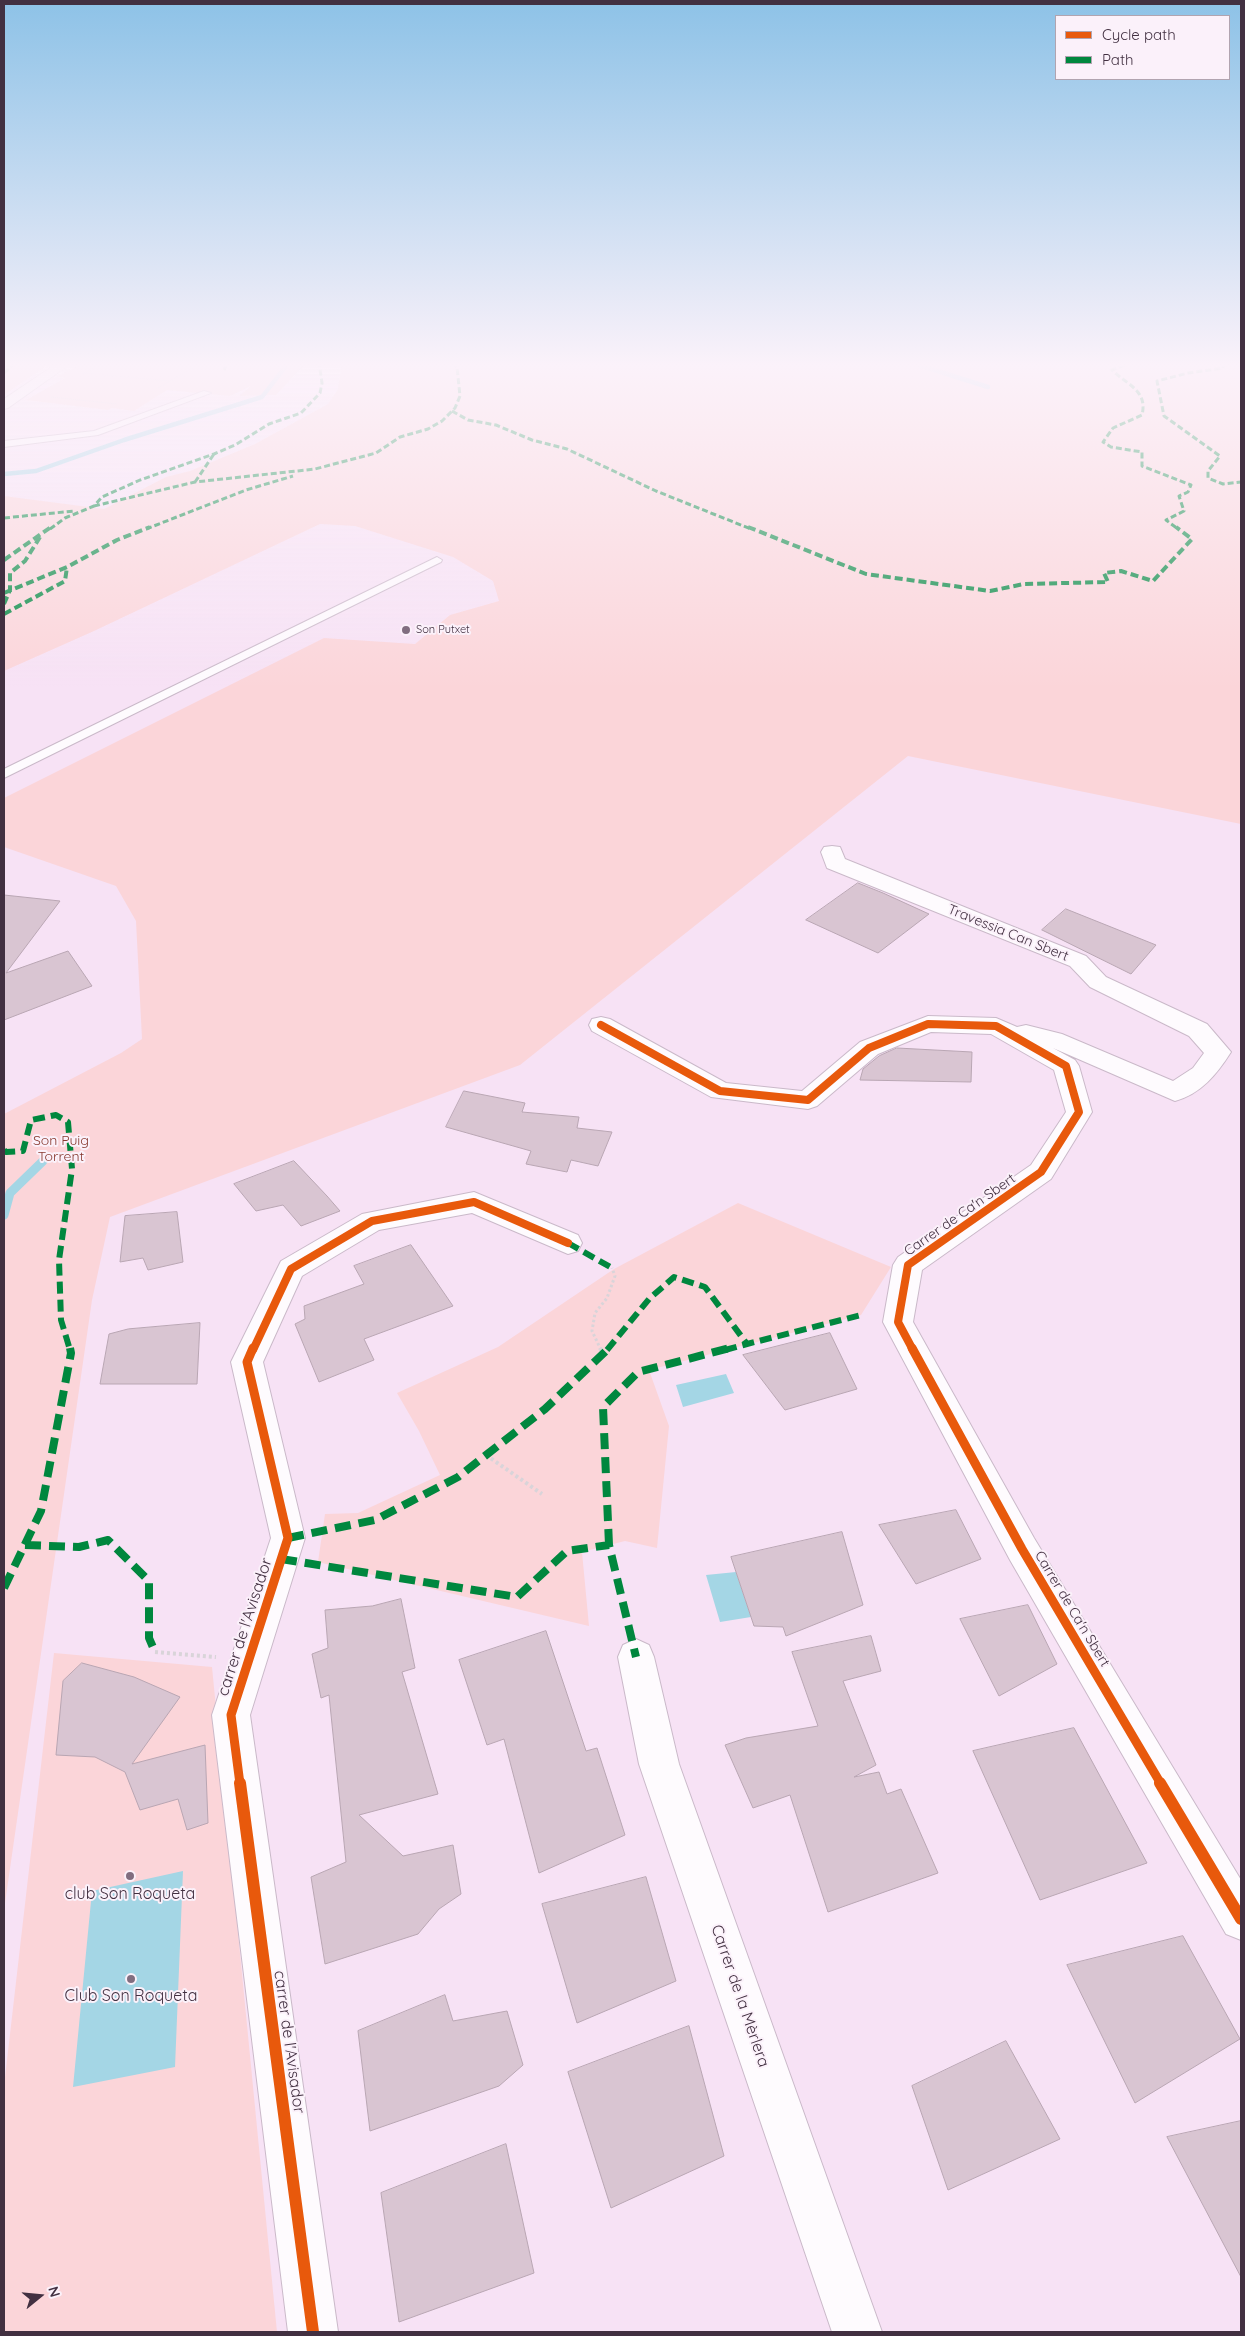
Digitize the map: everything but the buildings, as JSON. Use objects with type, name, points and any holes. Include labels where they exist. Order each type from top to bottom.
[{"type":"street","name":"Travessia Can Sbert","points":[[832,852],[835,863],[1078,961],[1098,982],[1198,1030],[1218,1052],[1202,1074],[1175,1092],[1062,1042],[996,1026]]},
{"type":"street","name":"Carrer de Ca'n Sbert","points":[[601,1025],[720,1091],[808,1100],[869,1048],[928,1024],[996,1026],[1066,1066],[1079,1112],[1041,1172],[908,1265],[898,1322],[1022,1549],[1241,1919]]},
{"type":"street","name":"carrer de l'Avisador","points":[[313,2332],[231,1715],[288,1538],[248,1362],[291,1269],[372,1221],[474,1202],[568,1243]]},
{"type":"street","name":"Carrer de la Mèrlera","points":[[636,1657],[659,1764],[857,2332]]},
{"type":"lane","points":[[4,774],[436,560]]},
{"type":"path","points":[[603,1354],[592,1331],[595,1313],[607,1298],[615,1276],[612,1268]]},
{"type":"path","points":[[486,1455],[542,1494]]},
{"type":"path","points":[[155,1652],[249,1660]]},
{"type":"green space","name":"Son Puig Torrent","points":[[190,471],[1241,471],[1241,824],[908,756],[520,1065],[110,1217],[92,1300],[4,1910],[4,1114],[121,1053],[142,1039],[136,921],[116,886],[4,847],[4,798],[324,638],[415,644],[450,615],[499,601],[493,581],[453,557],[355,526],[320,524],[94,631],[4,671],[4,496],[104,509],[166,477]]},
{"type":"green space","points":[[738,1203],[891,1267],[861,1315],[649,1370],[669,1426],[657,1548],[625,1541],[582,1552],[589,1626],[318,1562],[325,1514],[358,1513],[440,1475],[419,1431],[397,1393],[498,1347],[614,1269]]},
{"type":"green space","name":"club Son Roqueta","points":[[54,1653],[212,1667],[277,2332],[4,2332],[4,2086]]},
{"type":"water","points":[[726,1374],[734,1393],[683,1407],[676,1385]]},
{"type":"water","points":[[736,1572],[751,1617],[720,1622],[706,1575]]},
{"type":"water","name":"Club Son Roqueta","points":[[183,1871],[175,2067],[73,2087],[92,1891]]},
{"type":"waterway","points":[[4,474],[36,471]]},
{"type":"waterway","points":[[4,1215],[10,1193],[43,1161]]},
{"type":"marked path","points":[[4,560],[65,518],[94,506],[102,497],[166,471]]},
{"type":"marked path","points":[[195,482],[202,471]]},
{"type":"marked path","points":[[94,506],[195,482],[296,471]]},
{"type":"marked path","points":[[614,471],[656,491],[866,574],[990,591],[1024,584],[1108,582],[1104,573],[1121,571],[1153,581],[1192,539],[1166,520],[1184,511],[1179,496],[1188,492],[1191,485],[1155,471]]},
{"type":"marked path","points":[[1208,471],[1208,478],[1223,484],[1241,482]]},
{"type":"marked path","points":[[4,593],[67,567],[117,540],[246,490],[293,476]]},
{"type":"marked path","points":[[4,518],[74,511]]},
{"type":"marked path","points":[[4,604],[10,590],[10,573],[25,561],[40,537]]},
{"type":"marked path","points":[[4,614],[65,581],[67,567]]},
{"type":"marked path","points":[[4,1150],[6,1152],[23,1151],[31,1120],[56,1115],[68,1122],[72,1169],[59,1260],[61,1320],[71,1353],[41,1511],[4,1588]]},
{"type":"marked path","points":[[568,1243],[612,1268]]},
{"type":"marked path","points":[[288,1538],[375,1520],[458,1477],[545,1409],[611,1346],[649,1299],[674,1277],[705,1287],[729,1317],[747,1344],[861,1315]]},
{"type":"marked path","points":[[609,1545],[603,1407],[638,1372],[747,1344]]},
{"type":"marked path","points":[[25,1545],[79,1547],[108,1540],[149,1581],[149,1638],[155,1652]]},
{"type":"marked path","points":[[281,1559],[517,1597],[567,1551],[609,1545],[636,1657]]},
{"type":"cycle path","points":[[601,1025],[720,1091],[808,1100],[869,1048],[928,1024],[996,1026],[1066,1066],[1079,1112],[1041,1172],[908,1265],[898,1322],[1022,1549],[1241,1919]]},
{"type":"cycle path","points":[[313,2332],[231,1715],[288,1538],[247,1362],[291,1269],[372,1221],[474,1202],[568,1243]]},
{"type":"place","name":"Son Putxet","points":[[406,630]]},
{"type":"place","name":"club Son Roqueta","points":[[130,1876]]},
{"type":"place","name":"Club Son Roqueta","points":[[131,1979]]}]
